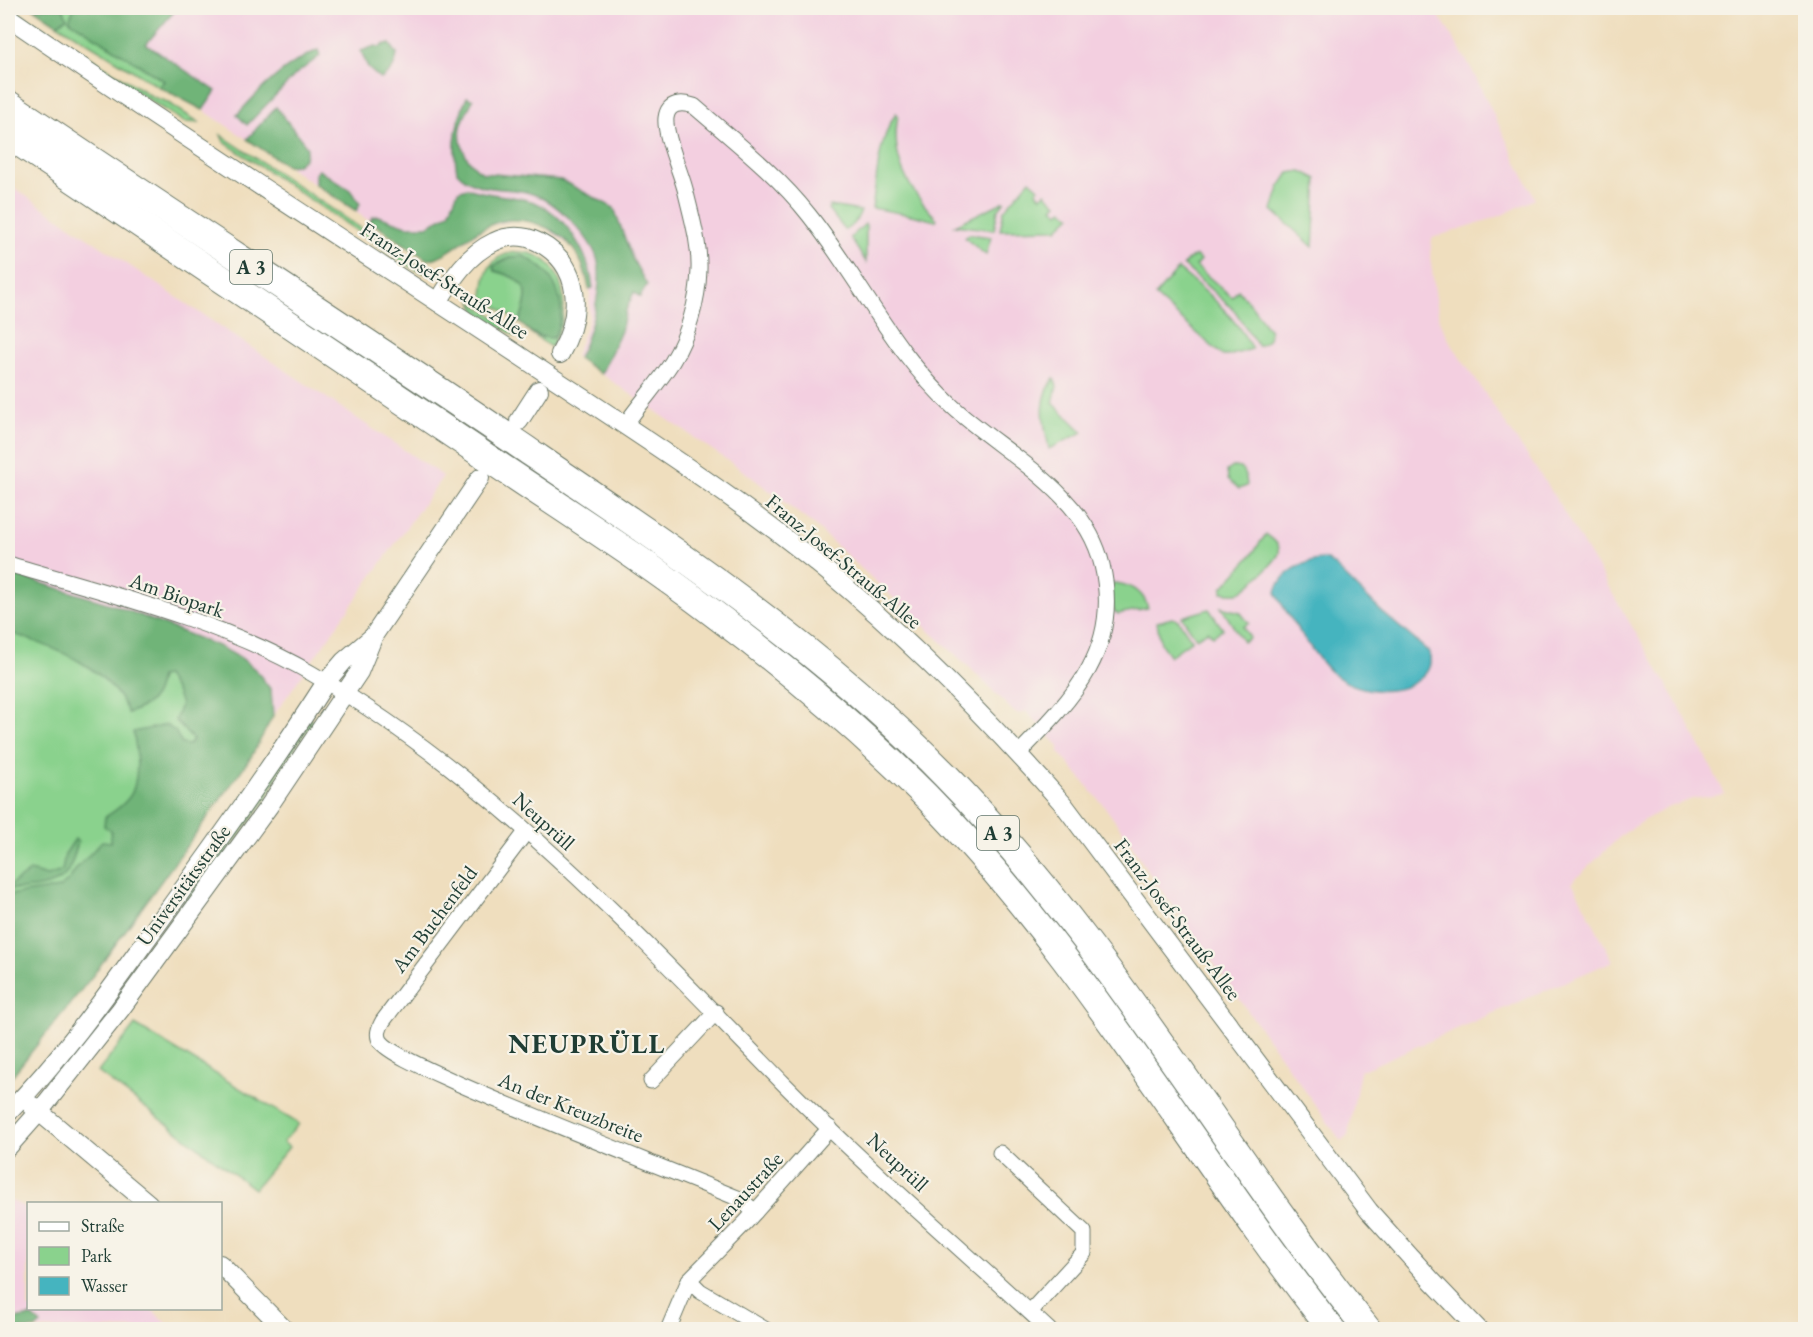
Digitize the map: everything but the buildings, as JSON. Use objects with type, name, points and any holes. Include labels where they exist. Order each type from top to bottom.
[{"type":"highway","name":"A 3","points":[[8,104],[661,541],[778,628],[901,732],[983,815],[1082,934],[1312,1257],[1368,1329]]},
{"type":"highway","name":"A 3","points":[[8,135],[710,610],[805,686],[885,757],[964,837],[1085,984],[1282,1263],[1332,1329]]},
{"type":"street","name":"Franz-Josef-Strauß-Allee","points":[[8,17],[736,500],[828,572],[956,688],[1019,753],[1064,805],[1369,1211],[1431,1281],[1479,1329]]},
{"type":"street","points":[[625,425],[672,362],[686,333],[695,301],[699,270],[696,236],[666,118],[669,109],[683,102],[694,106],[793,196],[810,215],[885,327],[930,384],[973,424],[1056,490],[1084,522],[1094,540],[1103,567],[1106,598],[1106,623],[1100,646],[1089,672],[1069,699],[1019,753]]},
{"type":"street","points":[[438,302],[470,258],[486,246],[507,237],[531,238],[553,251],[564,263],[573,280],[575,313],[571,330],[560,354]]},
{"type":"street","points":[[519,421],[539,390]]},
{"type":"street","name":"Universitätsstraße","points":[[8,1147],[39,1112],[120,1010],[269,806],[359,672],[374,635],[480,478]]},
{"type":"street","name":"Am Biopark","points":[[8,564],[130,600],[224,633],[281,658],[326,682]]},
{"type":"street","name":"Universitätsstraße","points":[[8,1113],[54,1062],[106,995],[185,886],[326,682],[344,661],[374,635]]},
{"type":"street","name":"Neuprüll","points":[[326,682],[384,719],[477,789],[606,903],[716,1012],[783,1083],[1049,1329]]},
{"type":"street","name":"Am Buchenfeld","points":[[378,1033],[383,1021],[526,832]]},
{"type":"street","points":[[651,1081],[716,1012]]},
{"type":"street","name":"An der Kreuzbreite","points":[[378,1033],[379,1039],[388,1048],[424,1068],[504,1104],[740,1198],[755,1212]]},
{"type":"street","points":[[22,1098],[148,1202]]},
{"type":"street","name":"Lenaustraße","points":[[689,1280],[755,1212],[830,1128]]},
{"type":"street","points":[[1000,1153],[1084,1232],[1084,1253],[1030,1312]]},
{"type":"street","points":[[222,1266],[285,1329]]},
{"type":"street","points":[[668,1329],[689,1280],[700,1291],[766,1329]]},
{"type":"shaded area","points":[[177,8],[1432,8],[1444,23],[1471,68],[1535,199],[1500,216],[1432,238],[1430,257],[1439,319],[1450,342],[1550,489],[1676,700],[1725,794],[1692,799],[1644,820],[1623,834],[1572,882],[1613,961],[1360,1071],[1348,1135],[1341,1141],[1147,870],[1105,807],[1059,752],[1059,746],[1026,711],[1020,714],[1014,712],[969,667],[815,526],[749,475],[575,356],[589,320],[590,294],[587,275],[570,246],[546,228],[530,221],[516,220],[488,226],[452,250],[428,260],[203,110],[215,91],[146,44]]},
{"type":"shaded area","points":[[8,184],[443,476],[273,716],[251,757],[214,809],[94,974],[8,1081]]},
{"type":"shaded area","points":[[8,1199],[27,1208],[27,1310],[152,1310],[173,1329],[8,1329]]},
{"type":"green space","points":[[8,8],[153,97],[165,101],[200,123],[184,122],[8,11]]},
{"type":"green space","points":[[33,8],[63,8],[67,18],[57,24]]},
{"type":"green space","points":[[63,8],[74,8],[70,20],[164,81],[159,87],[57,24],[67,18]]},
{"type":"green space","points":[[74,8],[177,8],[146,44],[216,91],[203,110],[159,87],[164,81],[69,20]]},
{"type":"green space","points":[[390,44],[397,54],[392,68],[381,79],[368,68],[361,51]]},
{"type":"green space","points":[[318,50],[320,56],[296,74],[247,125],[237,115],[274,78],[294,63]]},
{"type":"green space","points":[[467,97],[473,100],[466,113],[460,134],[462,147],[472,165],[477,169],[483,173],[561,180],[614,208],[632,258],[647,285],[640,297],[634,292],[626,310],[621,331],[601,374],[578,358],[592,322],[598,293],[599,266],[594,250],[569,218],[544,199],[526,192],[480,186],[457,172],[456,134]]},
{"type":"green space","points":[[276,107],[307,147],[305,158],[297,165],[287,166],[247,139]]},
{"type":"green space","points":[[896,113],[898,115],[896,145],[903,172],[917,196],[937,219],[935,221],[872,208],[885,136]]},
{"type":"green space","points":[[221,135],[431,275],[414,269],[224,142]]},
{"type":"green space","points":[[319,170],[350,190],[360,204],[356,211],[315,184],[315,174]]},
{"type":"green space","points":[[1301,171],[1317,179],[1313,247],[1272,210],[1279,188],[1289,173]]},
{"type":"green space","points":[[1030,180],[1039,188],[1036,191],[1041,197],[1045,193],[1057,204],[1053,208],[1059,213],[1063,209],[1071,216],[1057,229],[1000,230],[1004,210]]},
{"type":"green space","points":[[467,188],[531,201],[555,215],[574,236],[581,249],[591,275],[593,288],[589,289],[583,266],[572,247],[551,230],[527,221],[514,220],[488,226],[444,254],[428,260],[370,221],[373,217],[378,216],[407,226],[428,226],[449,213],[458,191]]},
{"type":"green space","points":[[1005,201],[998,210],[994,230],[955,225]]},
{"type":"green space","points":[[830,206],[861,211],[854,224],[845,230],[828,209]]},
{"type":"green space","points":[[866,225],[866,262],[851,239]]},
{"type":"green space","points":[[969,234],[991,237],[986,255],[965,238]]},
{"type":"green space","points":[[519,252],[532,254],[542,259],[557,275],[561,285],[562,321],[551,347],[529,332],[542,338],[523,256],[512,257],[493,266],[495,271],[515,278],[525,288],[526,302],[519,322],[483,297],[485,279],[490,266],[501,256]]},
{"type":"green space","points":[[523,256],[544,270],[557,290],[561,313],[553,338],[534,334],[519,322],[526,302],[525,288],[515,278],[495,271],[493,266],[511,257]]},
{"type":"green space","points":[[1196,256],[1201,260],[1196,266],[1232,297],[1238,290],[1252,306],[1270,331],[1266,343],[1258,346],[1235,311],[1183,265]]},
{"type":"green space","points":[[1178,269],[1210,295],[1229,315],[1252,349],[1223,356],[1155,296]]},
{"type":"green space","points":[[472,302],[504,323],[517,335],[516,337],[476,311]]},
{"type":"green space","points":[[1054,378],[1057,386],[1053,403],[1083,432],[1049,449],[1043,413],[1045,396]]},
{"type":"green space","points":[[1233,467],[1243,470],[1247,486],[1239,489],[1228,479],[1227,471]]},
{"type":"green space","points":[[1266,534],[1279,547],[1277,557],[1241,591],[1222,592],[1222,588],[1250,557]]},
{"type":"green space","points":[[8,573],[114,605],[218,646],[241,658],[256,670],[271,690],[273,716],[251,757],[94,974],[8,1081],[8,895],[59,888],[69,880],[102,841],[111,842],[111,831],[104,826],[105,817],[125,802],[135,784],[137,761],[133,732],[166,725],[175,731],[182,744],[189,745],[193,740],[175,720],[181,705],[177,693],[166,676],[160,677],[151,701],[128,713],[119,696],[93,670],[61,652],[8,632]]},
{"type":"green space","points":[[1116,583],[1136,590],[1148,608],[1118,614],[1114,611],[1108,584]]},
{"type":"green space","points":[[8,595],[192,678],[218,746],[8,941]]},
{"type":"green space","points":[[1221,607],[1240,612],[1249,623],[1243,627],[1250,638],[1243,642]]},
{"type":"green space","points":[[1209,609],[1223,629],[1213,636],[1208,631],[1196,638],[1182,617]]},
{"type":"green space","points":[[1172,618],[1178,620],[1192,640],[1170,656],[1161,644],[1157,622]]},
{"type":"green space","points":[[310,719],[313,721],[281,768],[266,799],[55,1083],[52,1080],[119,995]]},
{"type":"green space","points":[[75,839],[78,842],[72,862],[65,876],[60,880],[44,886],[8,889],[30,871],[47,876],[62,871],[65,854]]},
{"type":"green space","points":[[135,1025],[299,1124],[283,1142],[289,1147],[254,1189],[98,1072]]},
{"type":"green space","points":[[32,1316],[41,1324],[35,1329],[8,1329],[8,1320]]},
{"type":"water","points":[[1325,559],[1429,652],[1430,666],[1422,677],[1401,688],[1377,690],[1352,685],[1326,667],[1292,621],[1276,592],[1283,578],[1295,568]]},
{"type":"district","name":"NEUPRÜLL","points":[[587,1043]]}]
